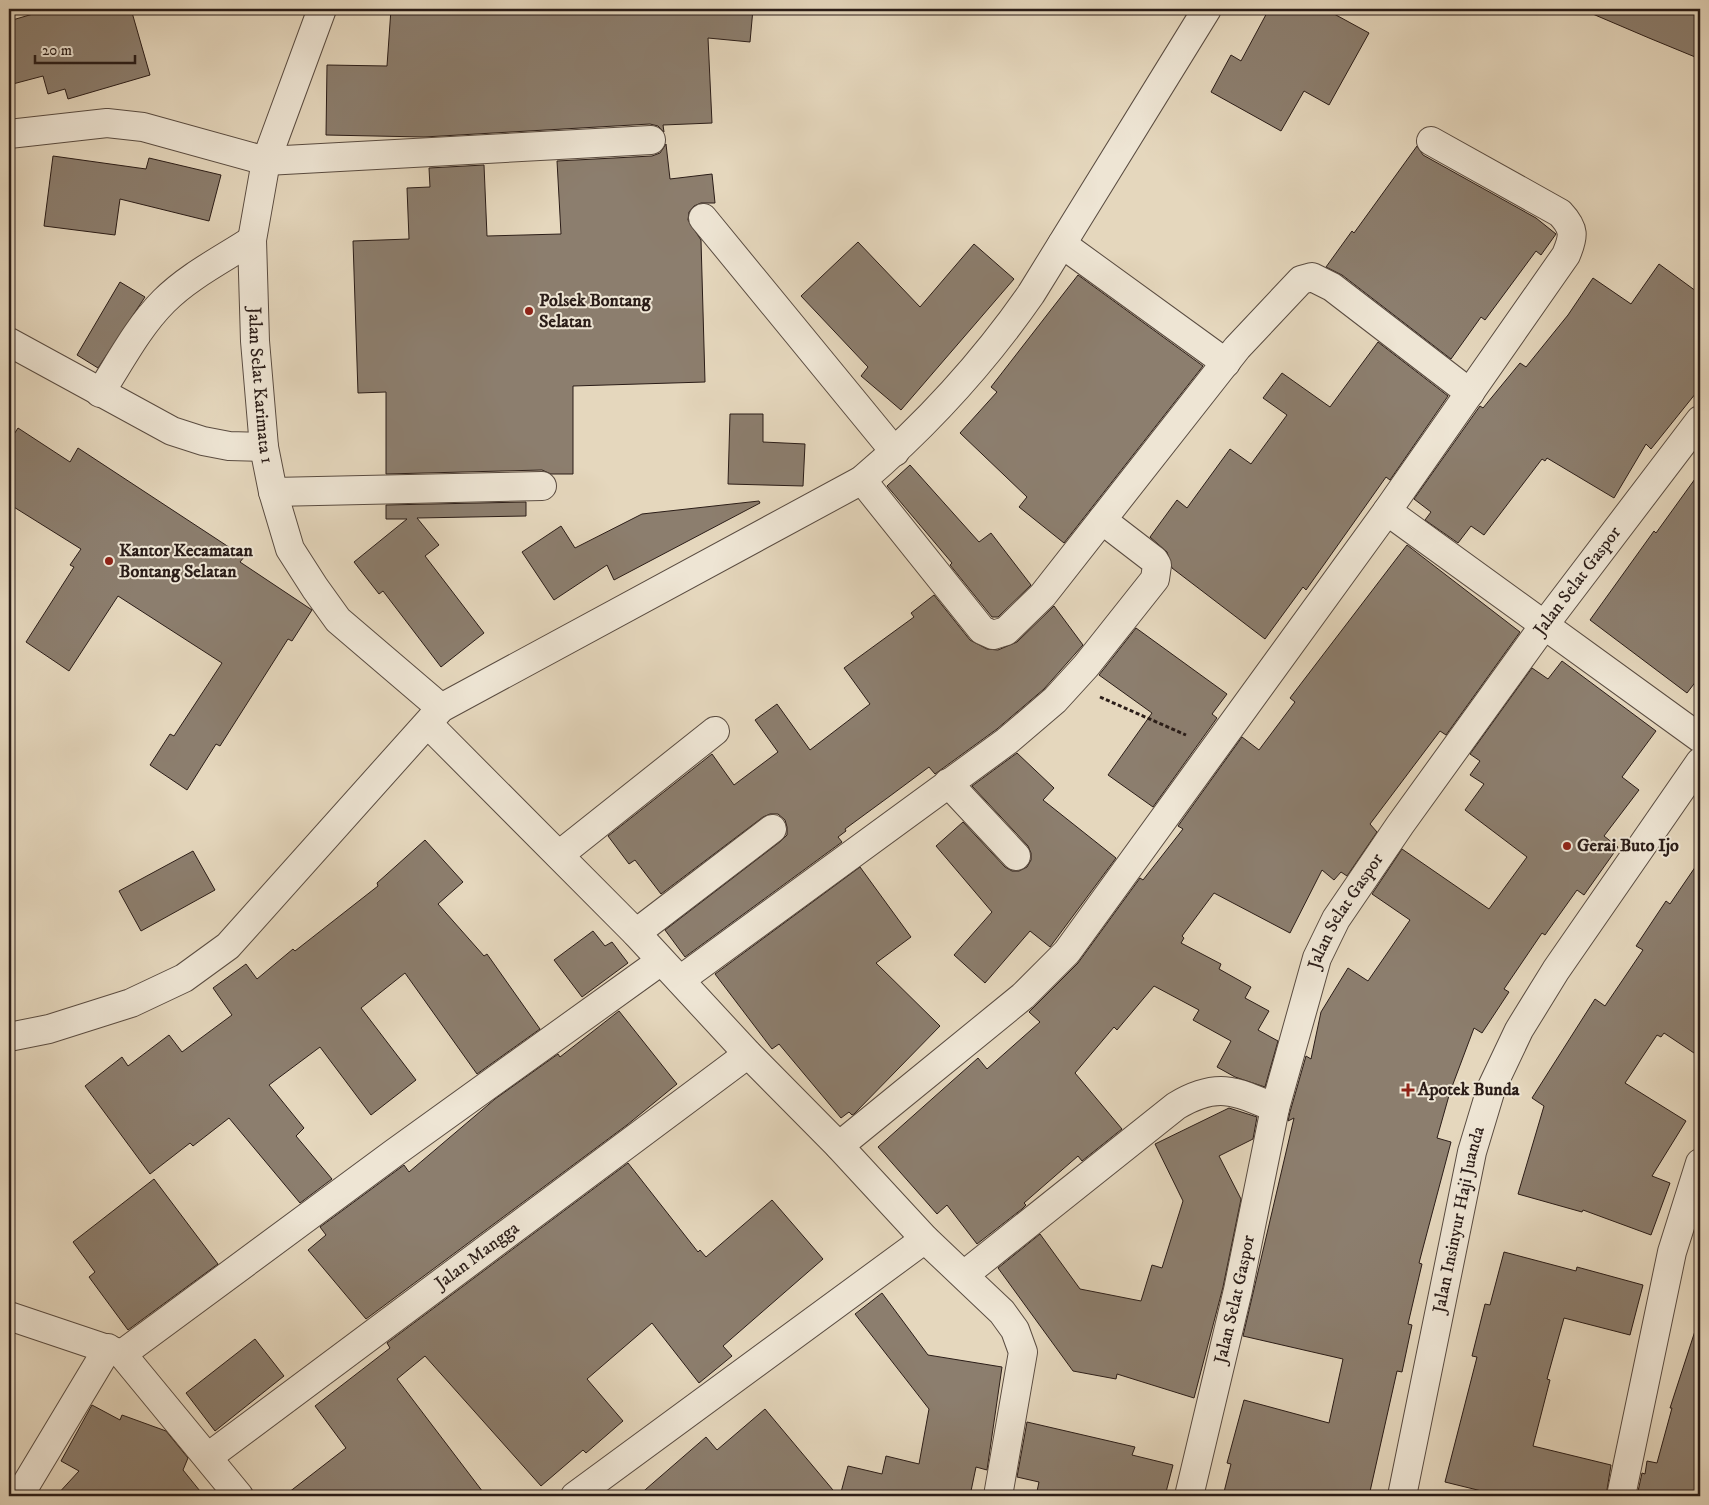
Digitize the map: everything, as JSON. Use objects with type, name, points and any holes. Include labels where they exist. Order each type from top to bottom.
[{"type":"street","name":"Jalan Selat Karimata 1","points":[[322,9],[266,161],[252,240],[255,341],[264,447],[273,492],[290,549],[338,620],[435,716],[559,856],[662,960],[748,1054],[839,1146],[925,1239],[1002,1312],[1015,1330],[1023,1352],[998,1496]]},
{"type":"street","points":[[9,1037],[49,1029],[131,1003],[184,978],[228,946],[435,716],[862,480],[895,452],[1003,334],[1062,244],[1202,10]]},
{"type":"street","points":[[9,134],[107,123],[143,127],[266,161],[651,140]]},
{"type":"street","points":[[839,1146],[990,1024],[1048,973],[1101,908],[1387,511],[1566,255],[1573,238],[1570,223],[1560,213],[1431,141]]},
{"type":"street","points":[[702,218],[895,452]]},
{"type":"street","points":[[100,393],[150,317],[164,301],[180,287],[252,240]]},
{"type":"street","points":[[1062,244],[1226,363]]},
{"type":"street","points":[[862,480],[982,630],[993,635],[1006,631],[1043,595],[1226,363],[1301,280],[1312,277],[1332,287],[1470,393]]},
{"type":"street","points":[[9,342],[172,431],[203,441],[229,446],[264,447]]},
{"type":"street","name":"Jalan Selat Gaspor","points":[[1189,1496],[1238,1290],[1274,1108],[1317,958],[1336,919],[1400,825],[1545,624],[1700,420]]},
{"type":"street","points":[[273,492],[542,486]]},
{"type":"street","points":[[1387,511],[1700,738]]},
{"type":"street","points":[[680,980],[1007,741],[1055,700],[1155,579],[1158,571],[1154,560],[1102,520]]},
{"type":"street","points":[[559,856],[715,731]]},
{"type":"street","name":"Jalan Insinyur Haji Juanda","points":[[1407,1495],[1472,1152],[1491,1089],[1519,1030],[1556,970],[1700,762]]},
{"type":"street","points":[[948,783],[1016,856]]},
{"type":"street","points":[[636,933],[772,829]]},
{"type":"street","points":[[18,1496],[115,1351],[662,960]]},
{"type":"street","name":"Jalan Mangga","points":[[208,1457],[748,1054]]},
{"type":"street","points":[[964,1275],[1176,1106],[1194,1096],[1212,1090],[1226,1091],[1242,1094],[1274,1108]]},
{"type":"street","points":[[1621,1496],[1672,1252],[1700,1163]]},
{"type":"street","points":[[575,1496],[925,1239]]},
{"type":"street","points":[[9,1316],[115,1351],[208,1457],[239,1496]]},
{"type":"path","points":[[1070,683],[1186,736],[1218,745]]},
{"type":"building","points":[[50,9],[131,9],[150,75],[68,99],[65,89],[48,94],[43,76],[9,85],[9,21]]},
{"type":"building","points":[[391,9],[753,9],[750,42],[708,38],[712,123],[663,125],[664,132],[658,126],[650,124],[424,137],[326,135],[327,65],[387,66]]},
{"type":"building","points":[[1269,9],[1325,9],[1369,33],[1329,105],[1304,91],[1281,131],[1211,92],[1231,55],[1241,61]]},
{"type":"building","points":[[1581,9],[1700,9],[1700,59],[1649,38]]},
{"type":"building","name":"Polsek Bontang Selatan","points":[[666,144],[670,179],[712,174],[715,203],[701,203],[694,206],[689,212],[688,220],[701,240],[705,382],[573,386],[573,474],[551,474],[542,470],[386,474],[386,392],[358,393],[353,241],[409,239],[407,188],[430,187],[429,168],[484,165],[487,236],[561,234],[557,161],[652,156],[660,153]]},
{"type":"building","points":[[1417,146],[1423,155],[1536,218],[1556,234],[1541,255],[1536,251],[1485,320],[1481,317],[1451,359],[1342,275],[1326,267],[1352,231],[1354,233]]},
{"type":"building","points":[[53,156],[146,169],[149,158],[221,175],[209,221],[120,199],[115,235],[44,226]]},
{"type":"building","points":[[858,242],[920,307],[974,244],[1014,279],[901,410],[861,376],[868,367],[801,296]]},
{"type":"building","points":[[1659,264],[1700,294],[1700,388],[1651,449],[1646,444],[1614,498],[1547,458],[1545,461],[1542,459],[1484,535],[1471,526],[1458,543],[1425,520],[1431,512],[1414,499],[1480,406],[1483,408],[1520,363],[1526,367],[1568,315],[1593,278],[1631,304]]},
{"type":"building","points":[[1078,275],[1203,366],[1064,543],[1019,507],[1027,497],[960,433],[997,392],[991,387]]},
{"type":"building","points":[[120,282],[145,297],[98,368],[77,355]]},
{"type":"building","points":[[1378,342],[1448,396],[1390,480],[1386,477],[1306,590],[1303,587],[1265,639],[1172,568],[1167,552],[1150,537],[1177,500],[1187,508],[1230,449],[1251,464],[1287,415],[1263,398],[1282,373],[1330,407]]},
{"type":"building","points":[[730,414],[763,414],[763,442],[805,444],[803,486],[728,484]]},
{"type":"building","points":[[18,428],[70,462],[78,448],[244,557],[240,562],[312,610],[292,641],[288,639],[220,746],[216,744],[187,790],[150,765],[170,734],[174,736],[222,663],[118,596],[69,671],[26,642],[74,567],[70,565],[81,549],[9,504],[9,442]]},
{"type":"building","points":[[910,465],[979,542],[991,533],[1031,585],[998,617],[992,617],[950,565],[952,563],[887,486]]},
{"type":"building","points":[[1700,472],[1700,676],[1687,693],[1590,620],[1654,531],[1656,533]]},
{"type":"building","points":[[759,501],[760,503],[614,580],[607,565],[554,600],[522,552],[561,526],[575,548],[642,514]]},
{"type":"building","points":[[526,502],[526,516],[417,518],[439,545],[425,556],[484,633],[441,667],[383,591],[379,594],[354,562],[407,519],[386,519],[386,505]]},
{"type":"building","points":[[1407,545],[1520,632],[1446,735],[1440,731],[1370,824],[1377,832],[1347,876],[1341,872],[1334,880],[1322,870],[1290,933],[1214,893],[1182,936],[1184,938],[1181,943],[1221,964],[1219,969],[1251,987],[1245,998],[1269,1011],[1258,1030],[1278,1041],[1265,1087],[1235,1077],[1217,1067],[1231,1041],[1193,1020],[1199,1010],[1154,986],[1117,1030],[1114,1027],[1075,1073],[1122,1129],[1082,1161],[1078,1156],[1024,1203],[1026,1205],[1022,1209],[977,1244],[947,1205],[937,1214],[878,1147],[978,1058],[987,1069],[1040,1022],[1029,1012],[1078,963],[1140,878],[1143,880],[1183,829],[1178,826],[1242,737],[1259,750],[1295,702],[1290,698]]},
{"type":"building","points":[[934,595],[970,640],[987,649],[998,650],[1017,642],[1054,606],[1083,645],[1044,689],[997,729],[935,774],[929,767],[845,829],[846,831],[838,837],[842,842],[685,957],[665,930],[781,841],[787,835],[785,820],[778,814],[770,814],[763,817],[661,894],[635,860],[629,864],[608,836],[712,754],[734,785],[778,752],[755,720],[777,704],[810,750],[870,704],[844,668],[914,617],[911,613]]},
{"type":"building","points":[[1136,628],[1227,694],[1212,714],[1217,718],[1153,807],[1108,775],[1152,713],[1099,675]]},
{"type":"building","points":[[1562,661],[1656,731],[1622,777],[1639,790],[1604,836],[1618,847],[1584,895],[1577,890],[1545,935],[1542,933],[1504,989],[1509,992],[1482,1033],[1474,1028],[1450,1092],[1437,1138],[1451,1142],[1419,1263],[1422,1264],[1408,1324],[1412,1325],[1402,1372],[1397,1371],[1369,1496],[1223,1496],[1231,1464],[1227,1463],[1244,1400],[1329,1423],[1343,1359],[1243,1336],[1294,1118],[1288,1121],[1290,1112],[1306,1056],[1311,1059],[1321,1012],[1348,968],[1368,981],[1410,920],[1372,894],[1402,849],[1489,909],[1527,857],[1465,810],[1484,784],[1470,775],[1480,761],[1470,754],[1532,668],[1548,679]]},
{"type":"building","points":[[1017,753],[1054,788],[1043,800],[1116,858],[1050,947],[1030,931],[985,983],[954,955],[992,912],[936,846],[963,822],[1005,867],[1012,871],[1019,871],[1027,867],[1031,860],[1028,846],[972,786]]},
{"type":"building","points":[[425,840],[463,882],[438,904],[484,956],[487,954],[540,1029],[477,1074],[405,973],[361,1008],[416,1080],[371,1115],[320,1047],[269,1085],[304,1128],[296,1136],[332,1179],[300,1203],[229,1118],[193,1146],[190,1143],[150,1174],[85,1086],[122,1057],[128,1066],[169,1035],[182,1052],[232,1015],[213,988],[246,964],[257,979],[293,949],[295,951],[378,886],[377,883]]},
{"type":"building","points":[[193,851],[215,890],[141,931],[119,891]]},
{"type":"building","points":[[1700,860],[1700,1057],[1664,1033],[1661,1037],[1657,1035],[1625,1083],[1686,1121],[1652,1176],[1670,1183],[1651,1235],[1583,1210],[1582,1212],[1518,1194],[1544,1106],[1532,1098],[1595,999],[1605,1006],[1643,950],[1636,946],[1666,901],[1670,904]]},
{"type":"building","points":[[860,867],[911,937],[876,963],[940,1026],[854,1114],[852,1115],[849,1112],[841,1118],[779,1044],[772,1049],[715,974]]},
{"type":"building","points":[[593,931],[605,946],[612,942],[628,963],[582,997],[554,960]]},
{"type":"building","points":[[619,1011],[677,1084],[627,1125],[366,1319],[308,1250],[326,1235],[320,1227],[404,1165],[409,1172],[495,1099],[558,1054],[560,1057]]},
{"type":"building","points":[[1229,1108],[1257,1117],[1253,1139],[1219,1156],[1241,1199],[1223,1287],[1194,1398],[1117,1374],[1116,1379],[1073,1371],[998,1268],[1040,1234],[1080,1289],[1141,1301],[1152,1265],[1162,1268],[1183,1201],[1155,1144]]},
{"type":"building","points":[[628,1163],[698,1252],[700,1250],[706,1257],[772,1200],[823,1259],[723,1346],[732,1356],[699,1383],[652,1323],[587,1379],[623,1421],[586,1453],[583,1450],[541,1486],[425,1356],[397,1379],[486,1496],[284,1496],[346,1448],[315,1406],[390,1348],[387,1343]]},
{"type":"building","points":[[154,1179],[218,1264],[128,1330],[89,1277],[95,1272],[73,1242]]},
{"type":"building","points":[[1504,1252],[1576,1271],[1577,1267],[1643,1285],[1630,1335],[1564,1318],[1547,1379],[1550,1380],[1533,1446],[1611,1465],[1606,1496],[1502,1496],[1445,1482],[1477,1357],[1472,1356],[1485,1304],[1490,1305]]},
{"type":"building","points":[[882,1293],[928,1355],[1002,1367],[987,1470],[976,1467],[970,1496],[840,1496],[848,1466],[882,1474],[886,1456],[919,1464],[929,1409],[855,1314]]},
{"type":"building","points":[[1695,1331],[1700,1332],[1700,1496],[1637,1496],[1642,1473],[1645,1474],[1647,1461],[1657,1463],[1672,1408],[1670,1408]]},
{"type":"building","points":[[255,1339],[284,1376],[215,1431],[186,1393]]},
{"type":"building","points":[[92,1405],[120,1420],[122,1415],[166,1431],[188,1458],[183,1470],[204,1496],[56,1496],[79,1471],[61,1461]]},
{"type":"building","points":[[765,1409],[838,1496],[638,1496],[706,1437],[717,1450]]},
{"type":"building","points":[[1027,1422],[1135,1447],[1132,1455],[1173,1465],[1165,1496],[1036,1496],[1039,1482],[1017,1477]]},
{"type":"place","name":"Polsek Bontang Selatan","points":[[529,311]]},
{"type":"place","name":"Kantor Kecamatan Bontang Selatan","points":[[109,561]]},
{"type":"place","name":"Gerai Buto Ijo","points":[[1567,846]]},
{"type":"place","name":"Apotek Bunda","points":[[1408,1090]]}]
